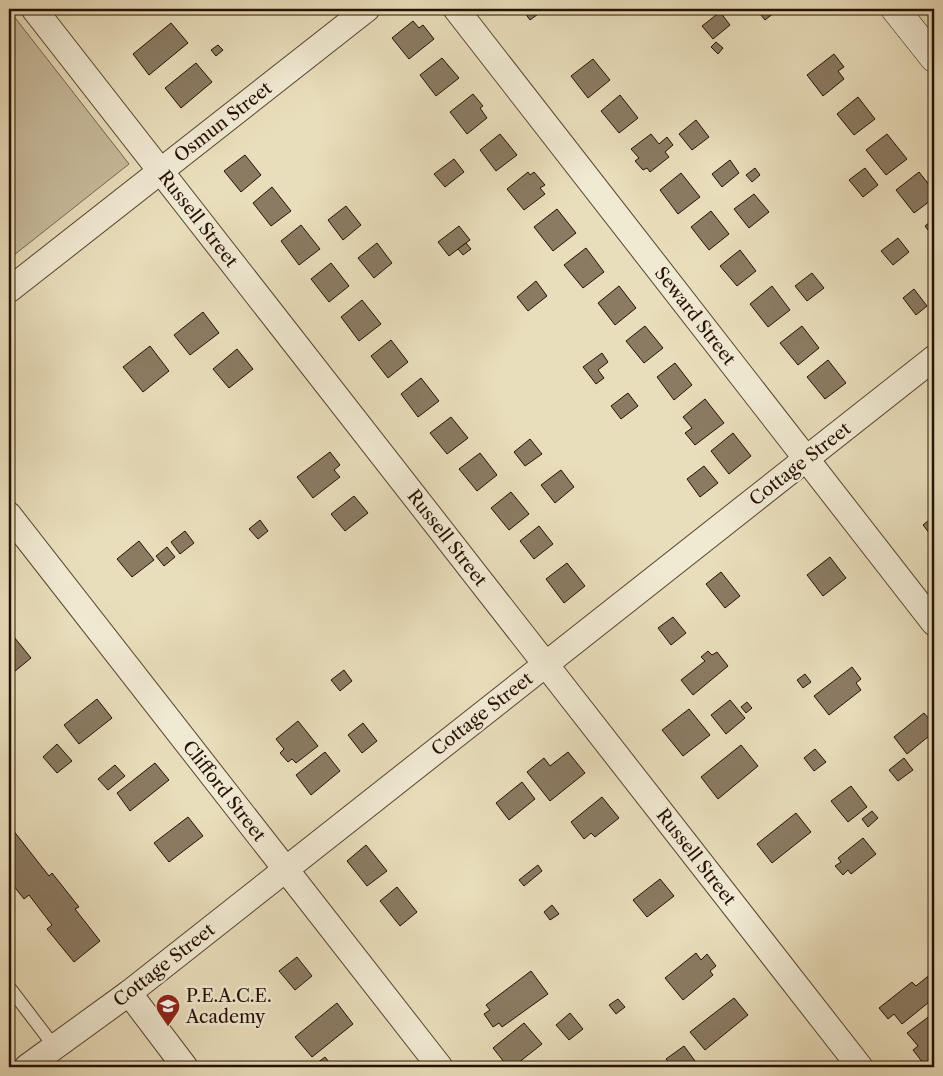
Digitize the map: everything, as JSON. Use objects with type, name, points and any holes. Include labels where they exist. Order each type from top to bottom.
[{"type":"main road","points":[[895,9],[934,58]]},
{"type":"street","name":"Russell Street","points":[[34,9],[860,1067]]},
{"type":"street","name":"Osmun Street","points":[[9,290],[367,9]]},
{"type":"street","name":"Seward Street","points":[[456,9],[934,623]]},
{"type":"street","name":"Cottage Street","points":[[28,1067],[54,1046],[129,993],[934,358]]},
{"type":"street","name":"Clifford Street","points":[[9,515],[440,1067]]},
{"type":"street","points":[[129,993],[185,1067]]},
{"type":"lane","points":[[9,987],[54,1046]]},
{"type":"shaded area","points":[[9,10],[129,164],[9,259]]},
{"type":"building","points":[[522,9],[545,9],[530,20]]},
{"type":"building","points":[[756,9],[779,9],[765,20]]},
{"type":"building","points":[[720,12],[730,25],[713,39],[702,26]]},
{"type":"building","points":[[413,21],[419,28],[423,25],[434,39],[409,59],[392,38]]},
{"type":"building","points":[[171,23],[188,43],[149,75],[133,54]]},
{"type":"building","points":[[716,42],[723,48],[718,54],[711,47]]},
{"type":"building","points":[[218,45],[223,50],[216,56],[211,50]]},
{"type":"building","points":[[834,54],[844,67],[838,71],[844,79],[823,96],[807,75]]},
{"type":"building","points":[[442,58],[459,78],[436,96],[420,75]]},
{"type":"building","points":[[593,59],[610,80],[588,98],[571,76]]},
{"type":"building","points":[[196,63],[212,82],[181,108],[165,88]]},
{"type":"building","points":[[473,94],[483,106],[480,108],[487,118],[467,134],[450,112]]},
{"type":"building","points":[[620,95],[638,118],[619,133],[601,111]]},
{"type":"building","points":[[858,97],[875,119],[854,135],[837,114]]},
{"type":"building","points":[[696,120],[709,137],[692,150],[679,134]]},
{"type":"building","points":[[500,134],[517,155],[496,171],[480,150]]},
{"type":"building","points":[[651,134],[659,144],[667,137],[673,145],[665,152],[669,157],[650,172],[647,168],[643,170],[635,161],[639,158],[631,149]]},
{"type":"building","points":[[887,134],[907,159],[886,175],[866,150]]},
{"type":"building","points":[[245,155],[261,175],[241,192],[224,171]]},
{"type":"building","points":[[454,159],[464,172],[445,187],[434,174]]},
{"type":"building","points":[[730,160],[739,173],[722,187],[712,174]]},
{"type":"building","points":[[755,168],[760,175],[752,182],[746,175]]},
{"type":"building","points":[[865,168],[878,185],[863,197],[849,180]]},
{"type":"building","points":[[528,172],[530,175],[534,172],[545,185],[540,188],[545,194],[524,210],[507,189]]},
{"type":"building","points":[[919,172],[934,191],[934,198],[914,213],[896,190]]},
{"type":"building","points":[[681,173],[700,197],[678,214],[660,190]]},
{"type":"building","points":[[272,187],[291,211],[271,226],[253,203]]},
{"type":"building","points":[[754,194],[769,212],[749,228],[734,209]]},
{"type":"building","points":[[346,206],[361,225],[343,240],[328,220]]},
{"type":"building","points":[[557,209],[576,233],[553,251],[534,227]]},
{"type":"building","points":[[711,211],[729,234],[709,250],[691,227]]},
{"type":"building","points":[[934,219],[934,238],[925,226]]},
{"type":"building","points":[[301,225],[320,249],[299,265],[281,241]]},
{"type":"building","points":[[459,226],[470,240],[449,256],[438,242]]},
{"type":"building","points":[[898,238],[909,252],[893,265],[881,251]]},
{"type":"building","points":[[377,243],[392,263],[374,278],[358,258]]},
{"type":"building","points":[[466,243],[471,249],[463,255],[458,249]]},
{"type":"building","points":[[586,248],[604,272],[583,288],[564,265]]},
{"type":"building","points":[[740,250],[756,271],[737,286],[720,266]]},
{"type":"building","points":[[331,263],[349,286],[329,302],[311,279]]},
{"type":"building","points":[[812,273],[824,288],[807,301],[795,286]]},
{"type":"building","points":[[536,281],[547,296],[528,311],[517,297]]},
{"type":"building","points":[[619,286],[636,308],[615,325],[598,303]]},
{"type":"building","points":[[772,286],[790,310],[768,327],[750,304]]},
{"type":"building","points":[[914,289],[927,306],[916,315],[903,298]]},
{"type":"building","points":[[362,300],[381,324],[359,341],[341,317]]},
{"type":"building","points":[[203,312],[219,333],[190,355],[174,335]]},
{"type":"building","points":[[645,326],[663,348],[644,363],[626,341]]},
{"type":"building","points":[[802,326],[819,348],[798,365],[780,343]]},
{"type":"building","points":[[391,340],[408,362],[388,378],[371,356]]},
{"type":"building","points":[[150,346],[169,371],[143,392],[123,367]]},
{"type":"building","points":[[237,349],[253,369],[229,388],[213,369]]},
{"type":"building","points":[[602,353],[608,362],[598,370],[604,378],[596,384],[583,367]]},
{"type":"building","points":[[828,360],[846,383],[825,399],[807,377]]},
{"type":"building","points":[[675,363],[692,385],[674,400],[657,377]]},
{"type":"building","points":[[421,378],[439,401],[418,417],[401,394]]},
{"type":"building","points":[[628,393],[638,406],[621,419],[611,406]]},
{"type":"building","points":[[705,399],[724,423],[695,445],[685,433],[692,428],[683,417]]},
{"type":"building","points":[[451,417],[468,438],[447,454],[430,433]]},
{"type":"building","points":[[733,433],[751,456],[729,474],[711,451]]},
{"type":"building","points":[[530,439],[542,454],[525,466],[514,452]]},
{"type":"building","points":[[330,452],[340,465],[334,470],[340,477],[313,498],[297,477]]},
{"type":"building","points":[[480,453],[497,475],[477,491],[459,469]]},
{"type":"building","points":[[704,466],[718,483],[700,497],[687,479]]},
{"type":"building","points":[[561,470],[574,487],[555,503],[541,485]]},
{"type":"building","points":[[511,492],[529,514],[509,530],[491,508]]},
{"type":"building","points":[[354,496],[368,513],[345,531],[331,514]]},
{"type":"building","points":[[934,516],[934,539],[923,525]]},
{"type":"building","points":[[260,520],[268,531],[258,539],[249,529]]},
{"type":"building","points":[[539,526],[553,544],[534,559],[520,541]]},
{"type":"building","points":[[185,531],[194,543],[180,554],[171,542]]},
{"type":"building","points":[[139,541],[154,560],[132,577],[117,559]]},
{"type":"building","points":[[167,547],[175,557],[164,566],[156,556]]},
{"type":"building","points":[[830,557],[846,578],[823,596],[807,575]]},
{"type":"building","points":[[567,563],[585,586],[564,603],[546,579]]},
{"type":"building","points":[[721,572],[740,596],[725,608],[706,584]]},
{"type":"building","points":[[673,617],[686,633],[671,645],[658,628]]},
{"type":"building","points":[[14,637],[31,658],[9,676],[9,641]]},
{"type":"building","points":[[708,651],[712,655],[717,652],[728,666],[693,695],[681,680],[705,661],[701,657]]},
{"type":"building","points":[[852,667],[861,679],[856,683],[861,690],[829,715],[814,696]]},
{"type":"building","points":[[344,670],[352,681],[340,691],[331,680]]},
{"type":"building","points":[[805,674],[811,682],[803,688],[797,680]]},
{"type":"building","points":[[97,699],[112,718],[79,744],[64,725]]},
{"type":"building","points":[[730,700],[745,718],[726,734],[711,715]]},
{"type":"building","points":[[747,702],[752,708],[746,713],[741,707]]},
{"type":"building","points":[[689,709],[710,735],[683,756],[662,730]]},
{"type":"building","points":[[924,713],[934,725],[934,732],[907,754],[894,737]]},
{"type":"building","points":[[298,721],[318,746],[296,763],[292,759],[288,762],[280,753],[284,749],[276,739]]},
{"type":"building","points":[[363,723],[377,741],[362,753],[348,735]]},
{"type":"building","points":[[57,744],[72,761],[57,773],[43,757]]},
{"type":"building","points":[[741,745],[758,766],[718,799],[701,777]]},
{"type":"building","points":[[815,749],[826,762],[814,771],[804,758]]},
{"type":"building","points":[[325,752],[340,771],[311,795],[296,775]]},
{"type":"building","points":[[568,752],[585,773],[550,801],[527,772],[544,758],[550,766]]},
{"type":"building","points":[[904,758],[913,770],[898,781],[889,770]]},
{"type":"building","points":[[155,763],[169,780],[130,811],[117,793]]},
{"type":"building","points":[[115,765],[125,776],[108,790],[98,779]]},
{"type":"building","points":[[522,782],[535,799],[509,820],[496,803]]},
{"type":"building","points":[[851,786],[867,807],[848,822],[831,801]]},
{"type":"building","points":[[602,797],[619,818],[595,837],[591,833],[584,839],[571,822]]},
{"type":"building","points":[[872,811],[878,818],[868,827],[862,819]]},
{"type":"building","points":[[796,813],[811,832],[772,863],[757,844]]},
{"type":"building","points":[[188,817],[203,836],[169,862],[154,843]]},
{"type":"building","points":[[9,825],[49,876],[52,873],[79,907],[75,909],[100,941],[74,962],[47,929],[52,925],[29,895],[24,899],[9,880]]},
{"type":"building","points":[[863,838],[876,854],[851,874],[848,870],[843,875],[835,866],[841,862],[838,858]]},
{"type":"building","points":[[366,845],[387,871],[367,886],[347,861]]},
{"type":"building","points":[[538,865],[542,871],[524,886],[519,880]]},
{"type":"building","points":[[660,879],[674,896],[647,917],[633,900]]},
{"type":"building","points":[[397,887],[417,912],[400,926],[380,901]]},
{"type":"building","points":[[552,905],[559,914],[550,920],[544,912]]},
{"type":"building","points":[[696,953],[701,960],[707,954],[716,966],[710,971],[713,975],[683,1000],[665,978]]},
{"type":"building","points":[[297,957],[312,976],[295,990],[279,971]]},
{"type":"building","points":[[531,971],[548,994],[502,1027],[499,1023],[493,1027],[484,1014],[490,1010],[486,1005]]},
{"type":"building","points":[[932,973],[934,976],[934,998],[902,1024],[894,1014],[888,1019],[879,1008],[912,982],[916,986]]},
{"type":"building","points":[[734,998],[748,1015],[705,1050],[690,1032]]},
{"type":"building","points":[[618,999],[625,1007],[616,1014],[609,1005]]},
{"type":"building","points":[[337,1003],[353,1024],[312,1057],[295,1037]]},
{"type":"building","points":[[570,1013],[583,1029],[569,1040],[556,1025]]},
{"type":"building","points":[[931,1015],[934,1019],[934,1061],[926,1067],[913,1050],[918,1046],[907,1033]]},
{"type":"building","points":[[524,1023],[542,1044],[513,1067],[508,1067],[493,1048]]},
{"type":"building","points":[[684,1046],[698,1065],[695,1067],[673,1067],[666,1059]]},
{"type":"building","points":[[325,1057],[333,1067],[312,1067]]},
{"type":"place","name":"P.E.A.C.E. Academy","points":[[168,1027]]}]
